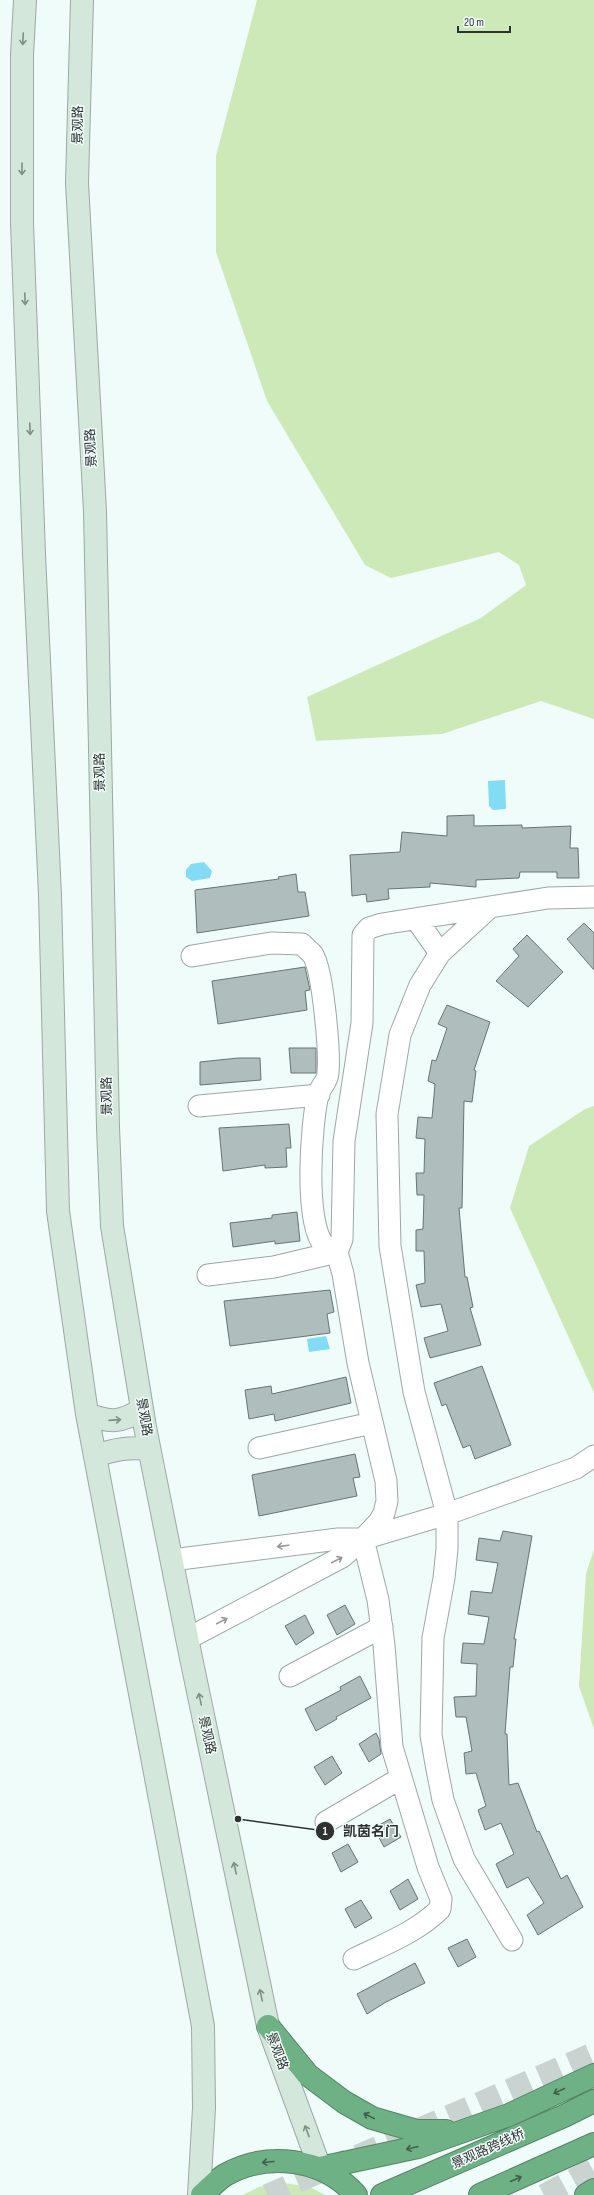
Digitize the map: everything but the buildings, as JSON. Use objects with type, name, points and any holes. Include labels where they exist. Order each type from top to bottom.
[{"type":"highway","points":[[268,2026],[308,2075],[344,2102],[372,2118],[417,2131],[461,2132]]},
{"type":"highway","points":[[320,2168],[418,2147],[509,2115],[594,2074]]},
{"type":"highway","name":"景观路跨线桥","points":[[382,2195],[564,2116],[594,2101]]},
{"type":"highway","points":[[480,2195],[594,2144]]},
{"type":"highway","points":[[201,2195],[224,2176],[255,2163],[288,2160],[320,2168],[347,2185],[356,2195]]},
{"type":"highway","points":[[586,2195],[594,2190]]},
{"type":"street","points":[[25,0],[22,55],[22,223],[34,562],[50,895],[58,1210],[87,1414],[203,2026],[204,2108],[201,2195]]},
{"type":"street","name":"景观路","points":[[82,0],[77,183],[94,511],[108,1127],[112,1226],[142,1409],[187,1639],[268,2026],[320,2168]]},
{"type":"street","points":[[187,1639],[342,1557],[364,1539],[379,1522],[384,1513],[387,1501],[386,1481],[358,1363],[343,1274],[337,1252],[342,1239],[344,1141],[362,1023],[363,935],[369,928],[416,919],[548,898],[594,897]]},
{"type":"street","points":[[489,908],[440,953],[420,985],[400,1035],[387,1114],[390,1246],[414,1392],[447,1514],[447,1549],[444,1578],[433,1638],[431,1735],[443,1800],[464,1859],[512,1940]]},
{"type":"street","points":[[416,919],[440,953]]},
{"type":"street","points":[[192,956],[271,943],[302,944],[313,956],[322,988],[326,1024],[328,1074],[318,1095],[310,1168],[314,1217],[320,1239],[324,1246],[337,1252]]},
{"type":"street","points":[[199,1106],[318,1095]]},
{"type":"street","points":[[208,1274],[274,1267],[337,1252]]},
{"type":"street","points":[[87,1414],[103,1420],[116,1420],[128,1418],[142,1409]]},
{"type":"street","points":[[259,1448],[372,1423]]},
{"type":"street","points":[[96,1456],[115,1449],[131,1447],[150,1449]]},
{"type":"street","points":[[172,1560],[338,1539],[364,1539],[447,1514],[576,1468],[594,1456]]},
{"type":"street","points":[[354,1959],[399,1937],[432,1917],[440,1909],[441,1900],[428,1867],[392,1747],[382,1627],[378,1600],[364,1539]]},
{"type":"street","points":[[290,1676],[382,1627]]},
{"type":"street","points":[[326,1822],[401,1778]]},
{"type":"green space","points":[[257,0],[594,0],[594,719],[541,701],[442,734],[316,741],[307,697],[481,618],[526,585],[519,565],[499,552],[391,578],[365,565],[267,401],[216,252],[216,156]]},
{"type":"green space","points":[[594,1106],[594,1393],[510,1208],[529,1146],[585,1109]]},
{"type":"green space","points":[[594,1549],[594,1729],[579,1686],[586,1574]]},
{"type":"green space","points":[[284,2183],[310,2187],[325,2195],[243,2195],[259,2187]]},
{"type":"water","points":[[505,780],[506,809],[493,810],[489,806],[488,781]]},
{"type":"water","points":[[204,862],[212,871],[210,878],[192,881],[186,877],[186,870],[191,864]]},
{"type":"water","points":[[326,1336],[330,1349],[309,1352],[307,1339]]},
{"type":"tunnel","points":[[267,2195],[594,2053]]},
{"type":"tunnel","points":[[544,2195],[594,2168]]},
{"type":"place","name":"凯茵名门","points":[[238,1819]]}]
